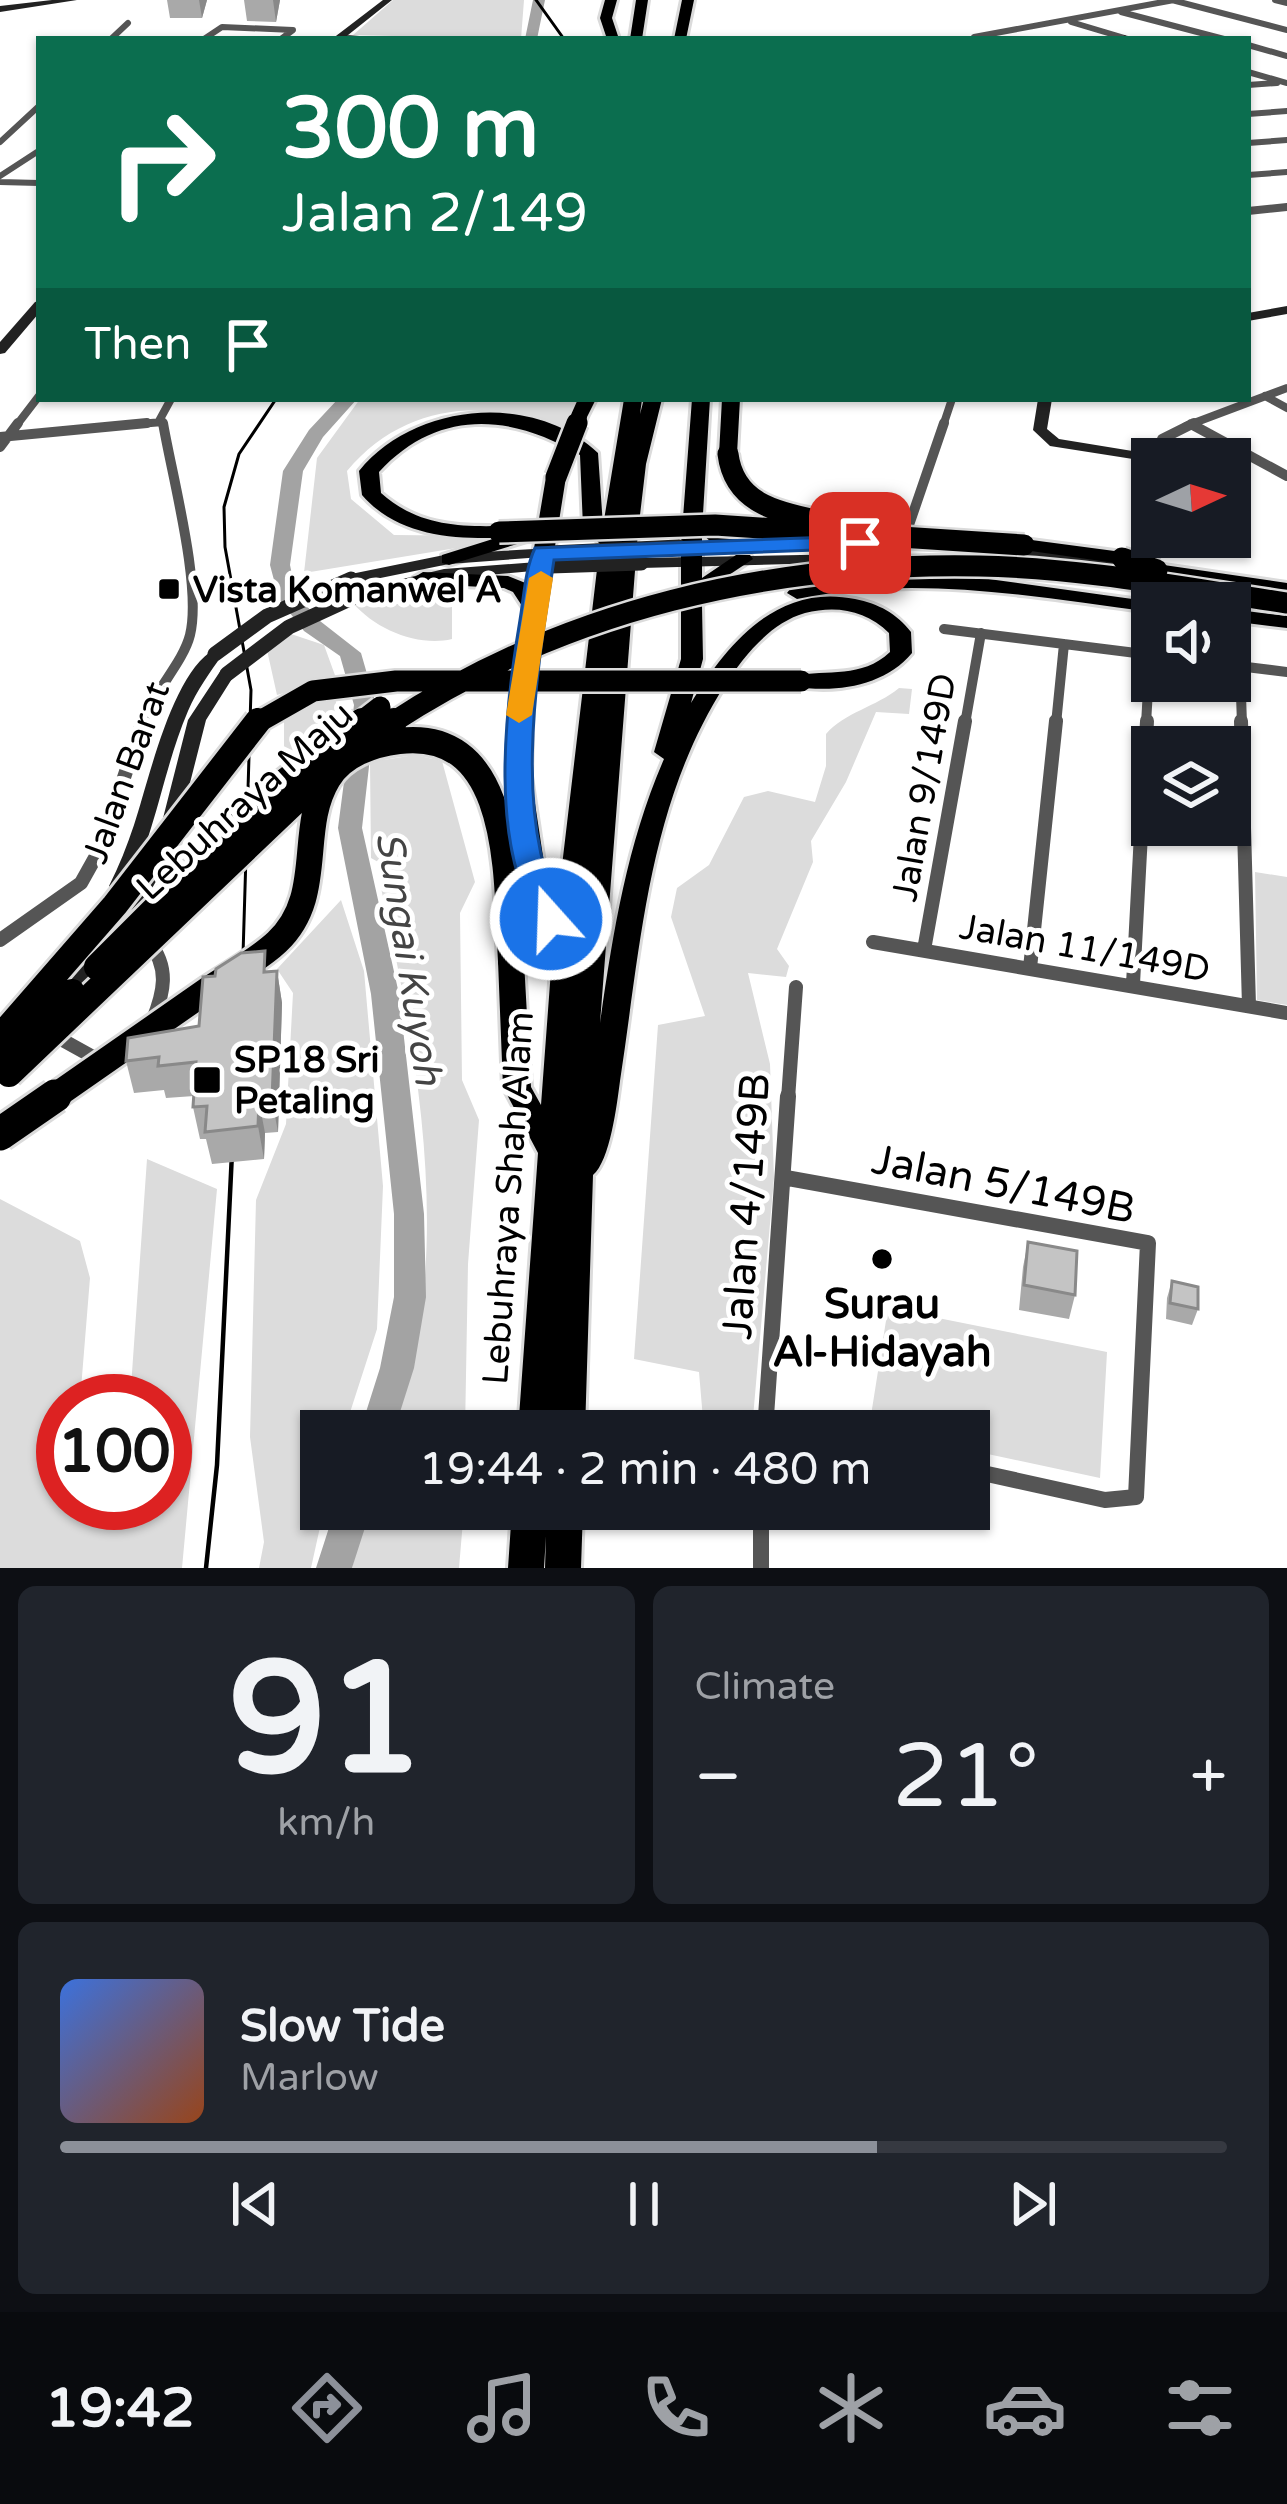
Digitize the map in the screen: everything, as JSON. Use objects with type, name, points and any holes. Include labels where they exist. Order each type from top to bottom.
[{"type":"highway","points":[[611,0],[606,18],[612,36]]},
{"type":"highway","points":[[636,36],[642,0]]},
{"type":"highway","points":[[652,36],[655,0]]},
{"type":"highway","points":[[681,36],[688,0]]},
{"type":"highway","name":"Lebuhraya Shah Alam","points":[[536,1410],[566,941],[610,544],[633,402]]},
{"type":"highway","name":"Lebuhraya Shah Alam","points":[[569,1410],[574,1206],[604,779],[639,466],[652,402]]},
{"type":"highway","points":[[643,851],[638,830],[672,737],[692,659],[685,554],[693,515],[701,402]]},
{"type":"highway","points":[[731,402],[731,479],[744,495],[794,516],[1122,558],[1152,569]]},
{"type":"highway","points":[[566,941],[536,896],[519,777],[521,694],[546,560],[547,514],[583,408]]},
{"type":"highway","points":[[610,544],[593,527],[590,453],[541,425],[478,418],[440,424],[412,433],[384,451],[369,471],[372,495],[414,525],[458,533],[499,532],[715,525],[1024,545]]},
{"type":"highway","points":[[448,559],[510,543],[547,514]]},
{"type":"highway","points":[[693,515],[718,538],[749,552]]},
{"type":"highway","points":[[690,608],[713,577],[749,552]]},
{"type":"highway","name":"Lebuhraya Maju","points":[[0,1052],[55,1010],[207,854],[329,743],[431,675],[500,641],[617,598],[784,564],[982,556],[1152,569],[1287,588]]},
{"type":"highway","name":"Lebuhraya Maju","points":[[0,1082],[346,753],[405,709],[536,641],[677,596],[854,569],[1078,573],[1287,604]]},
{"type":"highway","points":[[424,578],[508,582],[520,588],[536,611]]},
{"type":"highway","points":[[728,663],[732,638],[758,611],[793,594],[835,584],[967,584],[1131,604]]},
{"type":"highway","points":[[0,1035],[115,905],[236,742],[283,703],[348,683],[396,681],[801,682],[843,680],[886,668],[901,653],[900,632],[885,617],[858,606],[805,604],[765,619],[728,663],[689,734],[643,851],[604,1109],[574,1206]]},
{"type":"highway","points":[[1251,618],[1287,622]]},
{"type":"highway","points":[[0,1134],[278,941],[310,895],[319,801],[328,779],[341,764],[373,746],[416,739],[439,742],[478,767],[499,851],[512,961],[517,1087],[550,1148]]},
{"type":"highway","points":[[526,1568],[529,1530]]},
{"type":"highway","points":[[563,1568],[564,1530]]},
{"type":"main road","points":[[0,6],[33,0]]},
{"type":"main road","points":[[0,6],[73,0]]},
{"type":"main road","points":[[337,36],[379,0]]},
{"type":"main road","points":[[338,36],[388,0]]},
{"type":"main road","points":[[0,331],[36,291]]},
{"type":"main road","points":[[0,350],[36,308]]},
{"type":"main road","points":[[1251,316],[1287,310]]},
{"type":"main road","points":[[1045,402],[1040,430],[1055,443],[1131,454]]},
{"type":"main road","points":[[357,586],[448,559],[546,560],[860,543],[955,547],[1152,569],[1152,558]]},
{"type":"main road","points":[[749,552],[968,562],[1101,575],[1287,604]]},
{"type":"main road","points":[[357,586],[546,560]]},
{"type":"main road","name":"Jalan Barat","points":[[0,1065],[104,914],[139,847],[175,714],[215,654],[267,616],[357,586]]},
{"type":"main road","name":"Jalan Barat","points":[[0,1035],[28,1021],[127,920],[167,837],[197,720],[227,674],[289,627],[357,586]]},
{"type":"street","points":[[979,36],[1173,0],[1287,30]]},
{"type":"street","points":[[1275,0],[1287,3]]},
{"type":"street","points":[[1116,10],[1213,36]]},
{"type":"street","points":[[1066,20],[1116,36]]},
{"type":"street","points":[[114,36],[128,23]]},
{"type":"street","points":[[208,36],[222,27],[292,30],[285,36]]},
{"type":"street","points":[[1251,46],[1287,56]]},
{"type":"street","points":[[1251,73],[1286,82]]},
{"type":"street","points":[[1251,86],[1286,82]]},
{"type":"street","points":[[0,142],[36,109]]},
{"type":"street","points":[[1251,115],[1287,111]]},
{"type":"street","points":[[1251,143],[1287,140]]},
{"type":"street","points":[[0,179],[36,153]]},
{"type":"street","points":[[1251,176],[1287,172]]},
{"type":"street","points":[[0,179],[36,183]]},
{"type":"street","points":[[1251,211],[1287,207]]},
{"type":"street","points":[[1251,401],[1287,388]]},
{"type":"street","points":[[1264,396],[1287,408]]},
{"type":"street","points":[[2,441],[36,400]]},
{"type":"street","points":[[158,421],[169,402]]},
{"type":"street","points":[[860,543],[909,525],[951,402]]},
{"type":"street","points":[[1164,438],[1248,402]]},
{"type":"street","points":[[0,940],[81,884],[100,849],[153,693],[189,640],[194,608],[164,424],[158,421],[2,441]]},
{"type":"street","points":[[1191,424],[1287,476]]},
{"type":"street","points":[[916,507],[924,526],[955,547]]},
{"type":"street","points":[[944,629],[1131,652]]},
{"type":"street","name":"Jalan 9/149D","points":[[924,950],[981,634]]},
{"type":"street","points":[[1030,968],[1064,644]]},
{"type":"street","points":[[1251,668],[1287,672]]},
{"type":"street","points":[[1133,984],[1148,702]]},
{"type":"street","points":[[1236,702],[1249,1006]]},
{"type":"street","points":[[28,1021],[116,1070],[144,1041],[165,992],[160,953],[127,920],[104,914]]},
{"type":"street","name":"Jalan 11/149D","points":[[874,942],[1287,1013]]},
{"type":"street","name":"Jalan 4/149B","points":[[767,1410],[787,1178],[796,987]]},
{"type":"street","name":"Jalan 5/149B","points":[[787,1178],[1148,1244],[1136,1497],[1106,1500],[990,1475]]},
{"type":"street","points":[[761,1530],[761,1568]]},
{"type":"shaded area","points":[[393,0],[524,0],[521,36],[353,35]]},
{"type":"shaded area","points":[[358,402],[578,402],[566,429],[506,412],[477,410],[420,419],[369,448],[347,471],[351,499],[394,535],[493,536],[493,542],[304,573],[317,458]]},
{"type":"shaded area","points":[[446,586],[452,601],[452,639],[426,641],[399,634],[353,603]]},
{"type":"shaded area","points":[[291,634],[324,645],[336,678],[277,695],[267,650]]},
{"type":"shaded area","points":[[899,688],[912,689],[909,714],[876,712],[846,782],[811,841],[813,862],[777,949],[789,966],[786,977],[748,973],[770,1064],[774,1178],[754,1410],[702,1410],[699,1372],[634,1359],[658,1025],[705,1016],[671,917],[677,888],[709,865],[744,797],[768,791],[815,802],[826,766],[826,734]]},
{"type":"shaded area","points":[[334,691],[339,719],[284,762],[284,712]]},
{"type":"shaded area","points":[[415,755],[442,761],[475,882],[460,913],[462,1080],[479,1120],[468,1264],[465,1410],[399,1410],[423,1298],[425,1160],[408,1021],[381,888],[396,872],[371,858],[370,762]]},
{"type":"shaded area","points":[[1255,872],[1287,877],[1287,1005],[1257,1000]]},
{"type":"shaded area","points":[[341,900],[364,971],[383,1186],[377,1329],[351,1410],[300,1410],[300,1530],[319,1530],[311,1568],[259,1568],[264,1542],[250,1437],[256,1200],[286,1124],[293,993],[277,969]]},
{"type":"shaded area","points":[[147,1159],[217,1189],[192,1460],[192,1374],[132,1374]]},
{"type":"shaded area","points":[[0,1199],[80,1241],[90,1278],[82,1374],[36,1374],[36,1530],[186,1530],[182,1568],[0,1568]]},
{"type":"shaded area","points":[[888,1308],[1107,1352],[1100,1478],[990,1454],[990,1410],[872,1410]]},
{"type":"shaded area","points":[[362,1530],[462,1530],[459,1568],[352,1568]]},
{"type":"building","name":"SP18 Sri Petaling","points":[[265,951],[264,972],[277,971],[272,1100],[259,1101],[258,1126],[205,1132],[207,1106],[193,1107],[196,1062],[158,1066],[159,1057],[126,1061],[128,1038],[199,1026],[203,977],[215,976],[216,969],[241,953]]},
{"type":"building","points":[[1028,1242],[1077,1251],[1075,1295],[1024,1285]]},
{"type":"building","points":[[1172,1281],[1198,1287],[1198,1309],[1170,1303]]},
{"type":"waterway","name":"Sungai Kuyoh","points":[[532,36],[539,0]]},
{"type":"waterway","name":"Sungai Kuyoh","points":[[345,402],[316,434],[293,471],[280,565],[286,595],[312,626],[350,653],[365,705],[350,828],[385,994],[409,1214],[410,1297],[384,1410]]},
{"type":"waterway","name":"Sungai Kuyoh","points":[[334,1568],[346,1530]]},
{"type":"tram line","points":[[536,0],[562,36]]},
{"type":"tram line","points":[[242,988],[251,690],[225,547],[224,507],[239,454],[274,402]]},
{"type":"tram line","points":[[206,1568],[217,1465],[233,1132]]},
{"type":"slow traffic","points":[[519,715],[541,578]]},
{"type":"place","name":"Vista Komanwel A","points":[[169,589]]},
{"type":"place","name":"SP18 Sri Petaling","points":[[207,1080]]},
{"type":"place","name":"Surau Al-Hidayah","points":[[882,1259]]},
{"type":"route","points":[[551,919],[536,896],[519,777],[521,694],[543,553],[860,543]]}]
